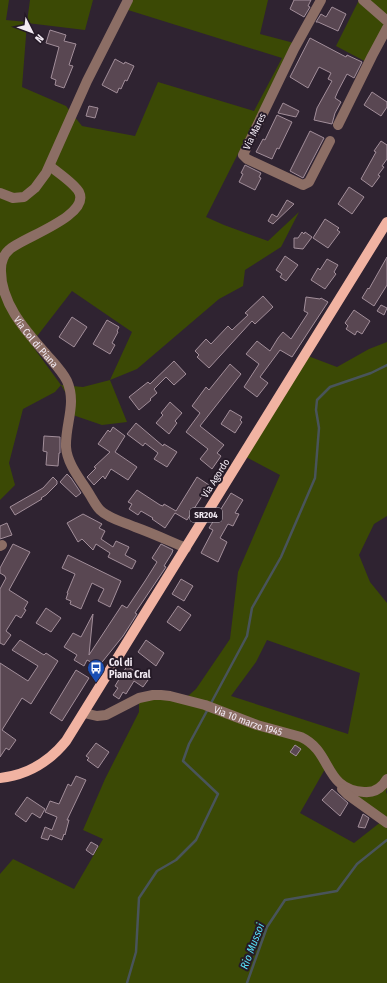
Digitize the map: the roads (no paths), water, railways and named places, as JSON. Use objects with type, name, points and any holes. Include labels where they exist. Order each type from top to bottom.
[{"type":"main road","name":"Via Agordo","points":[[0,778],[19,775],[30,771],[43,763],[66,741],[387,222]]},
{"type":"street","points":[[0,194],[13,198],[24,197],[35,188],[50,166],[88,81],[128,0]]},
{"type":"street","name":"Via Mares","points":[[321,0],[294,49],[243,154],[247,159],[300,185],[305,185],[309,182],[330,141]]},
{"type":"street","points":[[363,0],[387,21]]},
{"type":"street","points":[[338,125],[387,28]]},
{"type":"street","name":"Via Col di Piana","points":[[50,166],[76,189],[80,197],[80,202],[73,211],[63,219],[15,245],[6,253],[1,268],[1,275],[8,302],[22,325],[60,370],[66,380],[72,402],[66,446],[67,453],[73,467],[100,510],[115,519],[186,548]]},
{"type":"street","name":"Via 10 marzo 1945","points":[[84,713],[97,716],[106,715],[139,698],[153,695],[170,696],[210,707],[257,725],[301,737],[317,748],[330,772],[348,795],[387,822]]},
{"type":"street","points":[[339,783],[350,790],[372,792],[381,787],[387,779]]},
{"type":"waterway","points":[[210,705],[247,636],[252,608],[281,557],[315,478],[319,428],[316,410],[317,400],[330,387],[371,373],[387,365]]},
{"type":"waterway","points":[[127,983],[136,952],[139,898],[157,871],[176,860],[196,840],[218,794],[183,761],[189,744],[208,709]]},
{"type":"waterway","name":"Rio Mussoi","points":[[247,983],[267,927],[285,900],[337,891],[357,864],[387,840]]},
{"type":"place","name":"Col di Piana Cral","points":[[96,683]]}]
